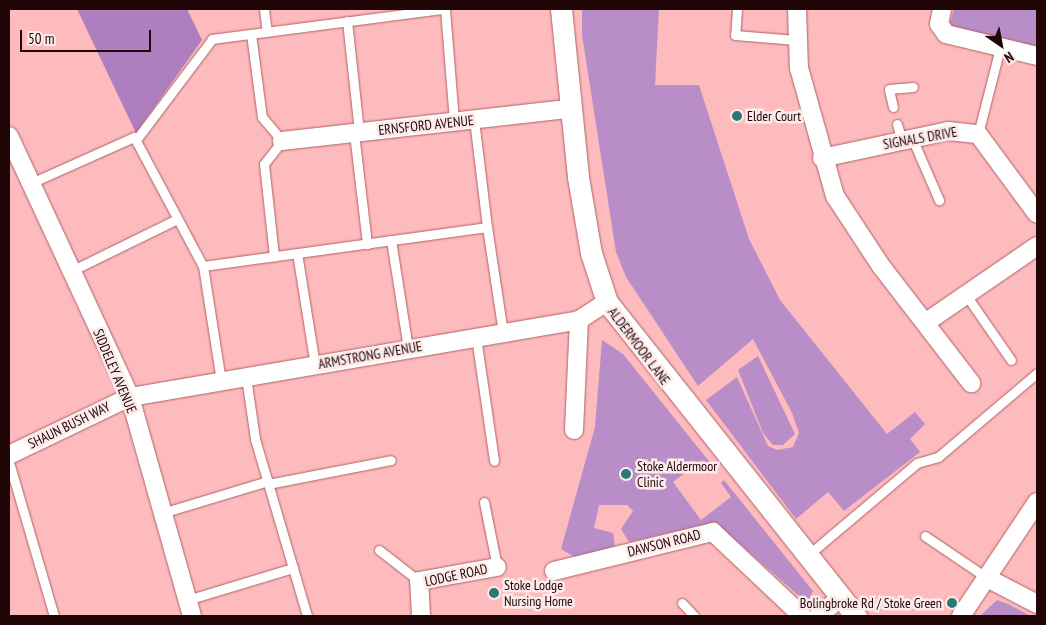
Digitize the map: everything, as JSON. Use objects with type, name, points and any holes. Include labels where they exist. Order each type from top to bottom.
[{"type":"street","name":"ALDERMOOR LANE","points":[[561,9],[569,109],[591,253],[607,302],[806,556],[856,616]]},
{"type":"street","points":[[797,9],[796,40],[822,158],[844,213],[971,383]]},
{"type":"street","points":[[942,9],[939,24],[946,34],[1037,56]]},
{"type":"street","name":"ERNSFORD AVENUE","points":[[282,141],[569,109]]},
{"type":"street","name":"SIGNALS DRIVE","points":[[822,158],[904,134],[948,131],[978,134],[1037,214]]},
{"type":"street","name":"SIDDELEY AVENUE","points":[[9,136],[130,397],[190,608]]},
{"type":"street","points":[[925,323],[1036,249]]},
{"type":"street","name":"ARMSTRONG AVENUE","points":[[130,397],[579,320],[607,302]]},
{"type":"street","points":[[574,430],[579,320]]},
{"type":"street","name":"SHAUN BUSH WAY","points":[[9,455],[130,397]]},
{"type":"street","points":[[961,616],[1037,502]]},
{"type":"street","name":"DAWSON ROAD","points":[[554,571],[713,532],[802,616]]},
{"type":"street","name":"LODGE ROAD","points":[[421,616],[419,581],[497,567]]},
{"type":"street","points":[[987,578],[1037,604]]},
{"type":"street","points":[[818,616],[840,598]]},
{"type":"lane","points":[[264,9],[267,32]]},
{"type":"lane","points":[[359,9],[360,20]]},
{"type":"lane","points":[[136,140],[212,39],[444,9],[454,122]]},
{"type":"lane","points":[[737,9],[735,35],[796,40]]},
{"type":"lane","points":[[347,22],[366,244]]},
{"type":"lane","points":[[251,34],[262,117],[282,141],[264,164],[274,256]]},
{"type":"lane","points":[[978,134],[1000,48]]},
{"type":"lane","points":[[893,107],[889,89],[913,87]]},
{"type":"lane","points":[[474,119],[487,227],[503,332]]},
{"type":"lane","points":[[904,134],[940,200]]},
{"type":"lane","points":[[30,183],[134,137],[203,266],[221,381]]},
{"type":"lane","points":[[71,271],[177,218]]},
{"type":"lane","points":[[203,266],[487,227]]},
{"type":"lane","points":[[391,240],[408,349]]},
{"type":"lane","points":[[297,253],[315,365]]},
{"type":"lane","points":[[966,295],[1011,360]]},
{"type":"lane","points":[[476,337],[494,461]]},
{"type":"lane","points":[[806,556],[916,463],[938,458],[1037,373]]},
{"type":"lane","points":[[246,377],[255,439],[307,616]]},
{"type":"lane","points":[[162,513],[268,482],[391,460]]},
{"type":"lane","points":[[9,462],[54,616]]},
{"type":"lane","points":[[484,502],[497,567]]},
{"type":"lane","points":[[925,536],[987,578]]},
{"type":"lane","points":[[379,550],[419,581]]},
{"type":"lane","points":[[190,608],[293,568]]},
{"type":"lane","points":[[682,603],[694,616]]},
{"type":"shaded area","points":[[77,9],[187,9],[202,40],[136,133]]},
{"type":"shaded area","points":[[582,9],[659,9],[655,85],[699,85],[749,239],[780,300],[887,434],[915,412],[925,424],[910,439],[920,452],[844,511],[828,492],[796,519],[706,400],[737,377],[768,446],[777,450],[793,447],[799,433],[792,413],[753,339],[698,386],[626,277],[616,252],[582,35]]},
{"type":"shaded area","points":[[954,9],[1037,9],[1037,47],[957,30],[950,23]]},
{"type":"shaded area","points":[[602,340],[623,354],[716,470],[713,473],[702,460],[673,482],[701,520],[731,497],[721,483],[724,480],[813,591],[807,603],[715,522],[629,542],[621,529],[633,511],[627,505],[599,505],[594,528],[613,533],[615,546],[575,557],[561,549],[595,427]]},
{"type":"shaded area","points":[[758,356],[795,434],[783,445],[773,445],[763,433],[738,370]]},
{"type":"shaded area","points":[[997,600],[1008,604],[1031,616],[980,616]]},
{"type":"place","name":"Elder Court","points":[[737,116]]},
{"type":"place","name":"Stoke Aldermoor Clinic","points":[[626,474]]},
{"type":"place","name":"Stoke Lodge Nursing Home","points":[[494,593]]},
{"type":"place","name":"Bolingbroke Rd / Stoke Green","points":[[952,603]]}]
